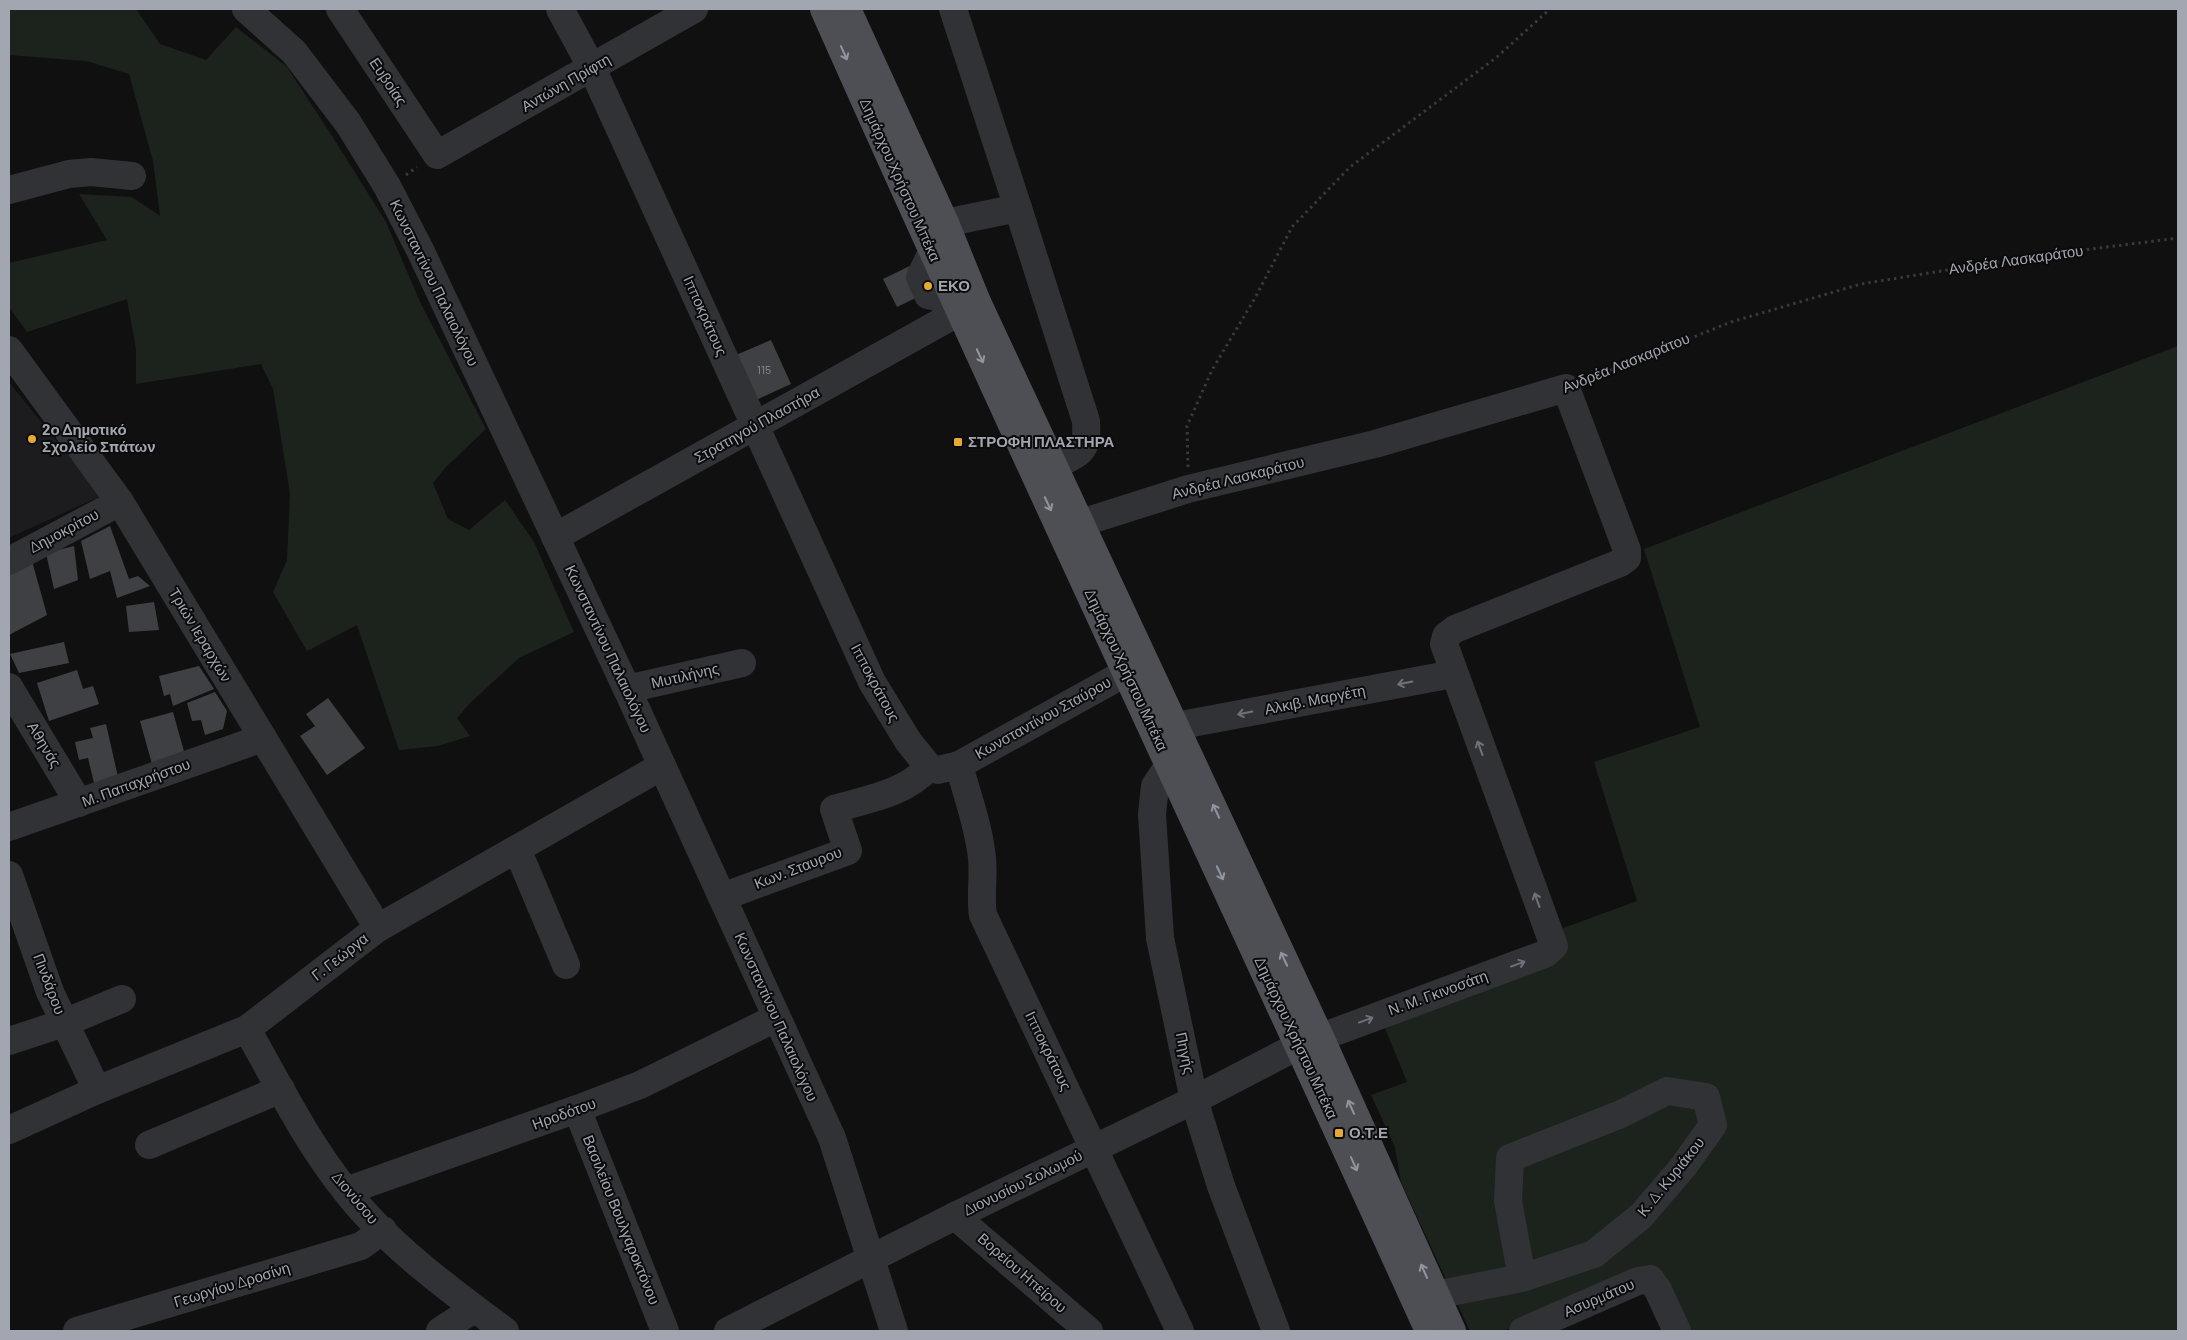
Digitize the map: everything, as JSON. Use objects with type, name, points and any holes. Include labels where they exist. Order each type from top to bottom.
[{"type":"main road","name":"Δημάρχου Χρήστου Μπέκα","points":[[824,9],[932,252],[1054,466],[1176,726],[1310,1041],[1430,1331]]},
{"type":"main road","name":"Δημάρχου Χρήστου Μπέκα","points":[[846,9],[945,223],[964,306],[1127,672],[1172,770],[1310,1041],[1452,1331]]},
{"type":"street","name":"Κωνσταντίνου Παλαιολόγου","points":[[246,9],[294,52],[348,124],[387,186],[420,252],[627,689],[832,1138],[894,1331]]},
{"type":"street","name":"Ευβοίας","points":[[340,9],[437,155]]},
{"type":"street","name":"Ιπποκράτους","points":[[560,9],[592,68],[872,682],[908,741],[929,767]]},
{"type":"street","name":"Αντώνη Πρίφτη","points":[[437,155],[694,9]]},
{"type":"street","points":[[953,9],[1086,421],[1087,440],[1080,453],[1054,466]]},
{"type":"street","points":[[9,190],[69,174],[91,172],[132,176]]},
{"type":"street","points":[[945,223],[1018,208]]},
{"type":"street","points":[[911,339],[928,295],[920,277],[932,252]]},
{"type":"street","points":[[928,295],[964,306]]},
{"type":"street","name":"Στρατηγού Πλαστήρα","points":[[555,537],[911,339],[964,306]]},
{"type":"street","name":"Τριών Ιεραρχών","points":[[9,350],[120,502],[378,928]]},
{"type":"street","points":[[1453,674],[1444,644],[1446,636],[1454,629],[1627,558],[1627,550],[1566,388]]},
{"type":"street","name":"Ανδρέα Λασκαράτου","points":[[1081,523],[1188,489],[1375,444],[1566,388]]},
{"type":"street","name":"Δημοκρίτου","points":[[9,561],[120,502]]},
{"type":"street","name":"Μυτιλήνης","points":[[627,689],[742,663]]},
{"type":"street","name":"Κωνσταντίνου Σταύρου","points":[[958,765],[1127,672]]},
{"type":"street","name":"Αλκιβ. Μαργέτη","points":[[1176,726],[1453,674]]},
{"type":"street","name":"Ν. Μ. Γκινοσάτη","points":[[1310,1041],[1544,954],[1554,946],[1453,674]]},
{"type":"street","name":"Αθηνάς","points":[[9,687],[79,803]]},
{"type":"street","name":"Μ. Παπαχρήστου","points":[[9,827],[263,738]]},
{"type":"street","name":"Ιπποκράτους","points":[[958,765],[981,846],[983,861],[981,905],[983,915],[1180,1331]]},
{"type":"street","points":[[929,767],[938,770],[958,765]]},
{"type":"street","name":"Γ. Γεώργα","points":[[9,1130],[97,1090],[247,1029],[378,928],[662,766]]},
{"type":"street","name":"Κων. Σταυρου","points":[[722,897],[848,851],[834,809],[906,786],[918,779],[929,767]]},
{"type":"street","name":"Πηγής","points":[[1172,770],[1164,774],[1155,786],[1152,814],[1160,938],[1194,1100],[1221,1186],[1276,1331]]},
{"type":"street","points":[[517,849],[566,965]]},
{"type":"street","name":"Πινδάρου","points":[[9,875],[50,992],[97,1090]]},
{"type":"street","points":[[9,1041],[64,1024],[122,999]]},
{"type":"street","name":"Ηροδότου","points":[[346,1191],[577,1110],[640,1085],[776,1018]]},
{"type":"street","name":"Διονύσου","points":[[247,1029],[294,1116],[346,1191],[425,1270],[505,1331]]},
{"type":"street","name":"Διονυσίου Σολωμού","points":[[728,1331],[955,1216],[1194,1100],[1310,1041]]},
{"type":"street","points":[[150,1145],[281,1089]]},
{"type":"street","name":"Κ. Δ. Κυριάκου","points":[[1435,1295],[1522,1278],[1594,1254],[1641,1216],[1683,1167],[1712,1125],[1706,1097],[1667,1091],[1621,1114],[1510,1158],[1508,1201],[1522,1278]]},
{"type":"street","name":"Βασιλείου Βουλγαροκτόνου","points":[[577,1110],[665,1331]]},
{"type":"street","name":"Βορείου Ηπείρου","points":[[955,1216],[1089,1331]]},
{"type":"street","name":"Γεωργίου Δροσίνη","points":[[77,1331],[360,1246],[383,1230]]},
{"type":"street","name":"Ασυρμάτου","points":[[1523,1331],[1638,1281],[1650,1279],[1658,1290],[1677,1331]]},
{"type":"street","points":[[440,1331],[474,1309]]},
{"type":"path","points":[[1188,489],[1187,426],[1212,370],[1255,298],[1292,227],[1350,168],[1497,58],[1550,9]]},
{"type":"path","points":[[387,186],[437,155]]},
{"type":"path","name":"Ανδρέα Λασκαράτου","points":[[1566,388],[1731,322],[1862,284],[2028,257],[2178,238]]},
{"type":"shaded area","points":[[9,9],[136,9],[160,44],[206,60],[236,27],[287,67],[332,136],[386,222],[420,302],[486,429],[445,468],[433,483],[448,519],[469,530],[505,500],[534,542],[574,632],[519,658],[470,703],[457,718],[470,736],[438,746],[399,750],[357,625],[307,651],[273,592],[287,560],[290,493],[273,389],[261,364],[136,384],[136,349],[127,299],[27,332],[9,307],[9,263],[107,240],[79,194],[132,197],[160,216],[153,161],[129,74],[86,61],[9,55]]},
{"type":"shaded area","name":"Ο.Τ.Ε","points":[[2178,346],[2178,1331],[1684,1331],[1654,1267],[1503,1331],[1470,1331],[1401,1182],[1395,1147],[1371,1095],[1407,1082],[1382,1021],[1566,953],[1558,930],[1637,901],[1594,762],[1700,727],[1644,549]]},
{"type":"shaded area","name":"2ο Δημοτικό Σχολείο Σπάτων","points":[[9,382],[101,496],[9,538]]},
{"type":"building","points":[[922,260],[936,288],[897,307],[883,279]]},
{"type":"building","points":[[771,340],[791,384],[756,400],[736,355]]},
{"type":"building","points":[[110,526],[129,579],[138,576],[150,586],[117,598],[110,571],[90,579],[81,541]]},
{"type":"building","points":[[74,546],[78,580],[54,589],[46,553]]},
{"type":"building","points":[[32,561],[47,615],[9,635],[9,573]]},
{"type":"building","points":[[154,602],[159,630],[129,632],[126,606]]},
{"type":"building","points":[[64,642],[69,663],[19,673],[10,654]]},
{"type":"building","points":[[199,666],[214,689],[173,706],[170,694],[164,696],[159,676]]},
{"type":"building","points":[[77,670],[83,689],[93,686],[99,704],[49,721],[37,683]]},
{"type":"building","points":[[215,692],[227,711],[223,729],[205,735],[201,720],[192,721],[187,703]]},
{"type":"building","points":[[328,698],[365,748],[327,775],[300,736],[315,726],[306,714]]},
{"type":"building","points":[[173,712],[185,755],[152,764],[140,721]]},
{"type":"building","points":[[106,724],[118,777],[94,783],[88,758],[79,760],[75,742],[93,738],[90,728]]},
{"type":"place","name":"ΕΚΟ","points":[[928,286]]},
{"type":"place","name":"2ο Δημοτικό Σχολείο Σπάτων","points":[[32,439]]},
{"type":"place","name":"ΣΤΡΟΦΗ ΠΛΑΣΤΗΡΑ","points":[[958,442]]},
{"type":"place","name":"Ο.Τ.Ε","points":[[1339,1133]]}]
